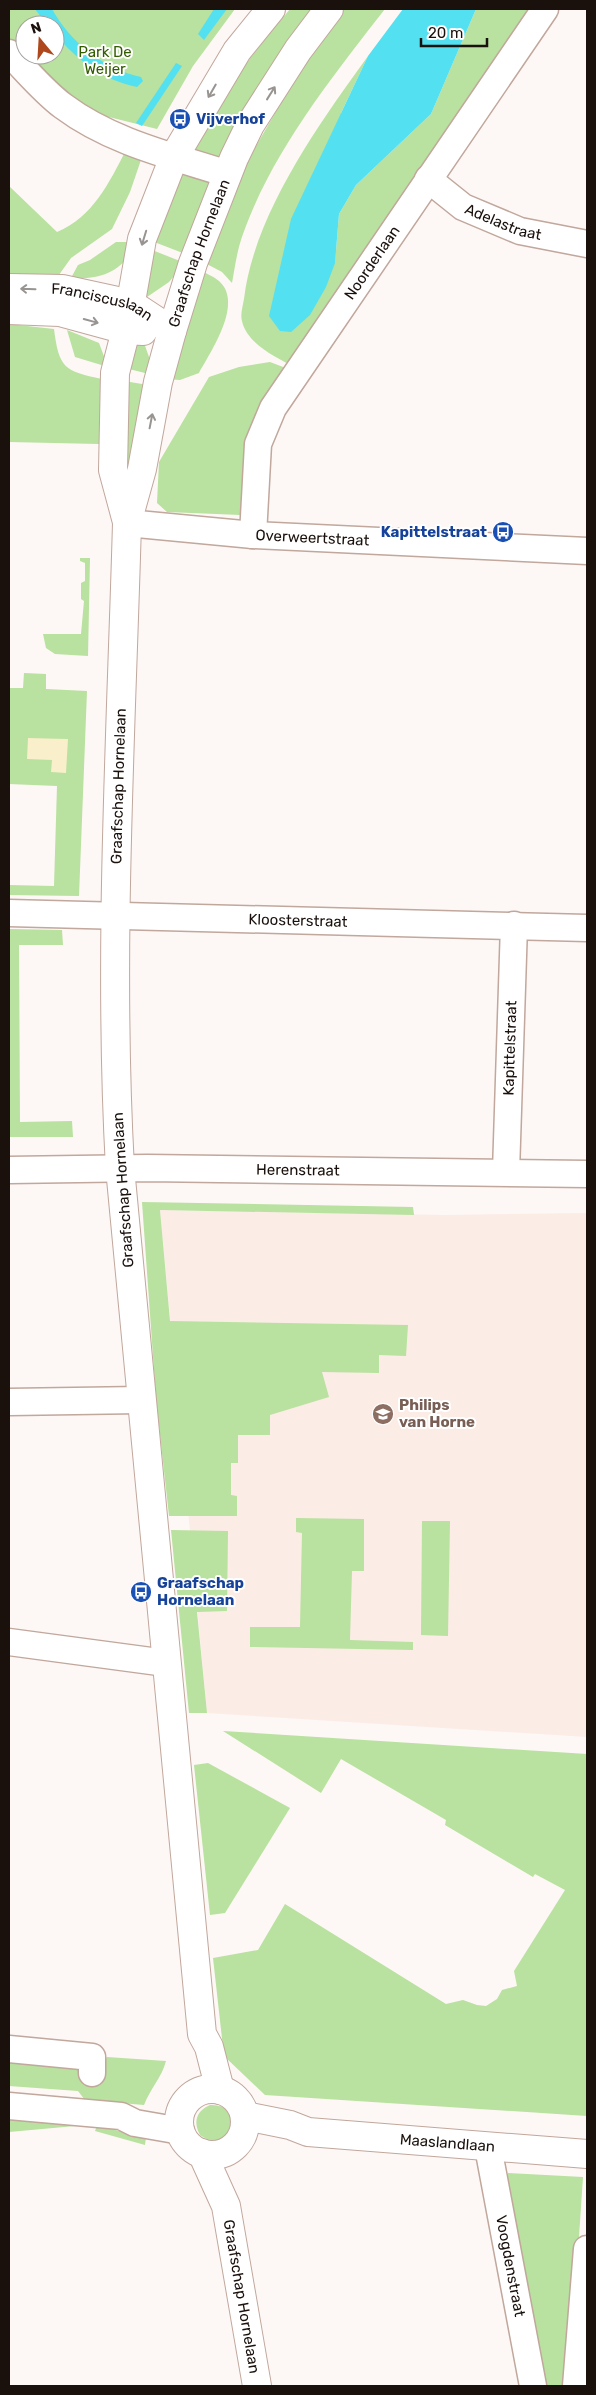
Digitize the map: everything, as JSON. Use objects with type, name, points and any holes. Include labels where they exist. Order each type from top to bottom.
[{"type":"street","name":"Graafschap Hornelaan","points":[[127,523],[113,470],[115,373],[128,317],[142,240],[174,157],[232,58],[271,9]]},
{"type":"street","name":"Graafschap Hornelaan","points":[[209,2091],[209,2047],[202,2034],[141,1400],[117,1117],[114,914],[127,523],[142,469],[158,382],[193,262],[250,125],[298,50],[329,9]]},
{"type":"street","name":"Noorderlaan","points":[[253,535],[258,444],[273,408],[545,9]]},
{"type":"street","points":[[9,53],[62,106],[98,128],[174,157],[228,174]]},
{"type":"street","name":"Adelastraat","points":[[428,179],[463,207],[520,231],[587,244]]},
{"type":"street","name":"Franciscuslaan","points":[[9,288],[62,290],[128,317],[172,332]]},
{"type":"street","name":"Franciscuslaan","points":[[9,310],[128,317]]},
{"type":"street","name":"Overweertstraat","points":[[127,523],[253,535],[587,551]]},
{"type":"street","name":"Kloosterstraat","points":[[9,912],[587,927]]},
{"type":"street","name":"Kapittelstraat","points":[[506,1172],[514,925]]},
{"type":"street","name":"Herenstraat","points":[[9,1170],[120,1168],[587,1174]]},
{"type":"street","points":[[9,1402],[141,1400]]},
{"type":"street","points":[[9,1642],[166,1663]]},
{"type":"street","points":[[9,2049],[92,2057],[92,2072]]},
{"type":"street","points":[[209,2091],[238,2101],[228,2140],[190,2146],[181,2122],[190,2097],[209,2091]]},
{"type":"street","points":[[9,2106],[121,2116],[135,2123],[181,2122]]},
{"type":"street","name":"Maaslandlaan","points":[[228,2140],[290,2125],[308,2132],[587,2154]]},
{"type":"street","name":"Graafschap Hornelaan","points":[[228,2140],[230,2191],[226,2206],[258,2386]]},
{"type":"street","name":"Voogdenstraat","points":[[488,2147],[532,2386]]},
{"type":"street","points":[[576,2386],[587,2249]]},
{"type":"shaded area","name":"Philips van Horne","points":[[160,1210],[445,1215],[587,1213],[587,1737],[207,1713]]},
{"type":"green space","name":"Park De Weijer","points":[[9,9],[235,9],[193,66],[157,129],[85,111],[36,65],[65,65],[65,15],[15,15],[15,46],[9,40]]},
{"type":"green space","points":[[290,9],[315,9],[188,255],[149,240],[207,123],[242,69]]},
{"type":"green space","points":[[344,9],[385,9],[324,88],[270,174],[243,234],[232,283],[222,272],[203,262],[237,179],[293,82]]},
{"type":"green space","points":[[476,9],[533,9],[295,367],[272,355],[250,337],[242,321],[241,313],[250,267],[261,235],[291,171],[329,111],[368,56],[341,113],[335,263],[339,214],[356,185],[431,114]]},
{"type":"green space","points":[[126,150],[143,154],[130,192],[112,229],[71,258],[56,279],[9,277],[9,186],[57,232],[81,218],[99,198]]},
{"type":"green space","points":[[116,242],[135,242],[125,261],[118,267],[101,275],[71,278],[78,265],[90,260]]},
{"type":"green space","points":[[147,248],[185,263],[169,282],[147,297],[139,294]]},
{"type":"green space","points":[[198,269],[219,281],[226,290],[227,314],[217,340],[199,373],[180,380],[166,379]]},
{"type":"green space","points":[[9,324],[54,329],[58,352],[66,366],[79,373],[102,379],[99,444],[9,442]]},
{"type":"green space","points":[[67,330],[99,343],[108,367],[75,357]]},
{"type":"green space","points":[[144,343],[149,357],[149,374],[125,368],[129,345]]},
{"type":"green space","points":[[270,362],[291,370],[248,440],[241,515],[167,512],[157,503],[159,462],[209,377],[239,367]]},
{"type":"green space","points":[[124,381],[148,385],[132,480],[123,484]]},
{"type":"green space","points":[[80,558],[90,558],[88,656],[55,654],[46,648],[43,634],[81,634],[84,601],[81,599],[81,583],[85,581],[85,563],[80,561]]},
{"type":"green space","points":[[24,673],[46,674],[46,689],[87,691],[79,896],[9,895],[9,885],[54,886],[57,786],[9,784],[9,688],[23,688]]},
{"type":"green space","points":[[9,929],[62,930],[63,945],[19,945],[20,1122],[72,1121],[73,1137],[9,1137]]},
{"type":"green space","points":[[142,1202],[413,1207],[414,1215],[160,1210],[170,1321],[408,1325],[406,1356],[379,1355],[379,1373],[322,1372],[329,1397],[270,1415],[270,1435],[238,1435],[238,1463],[231,1463],[231,1495],[237,1496],[237,1516],[169,1516],[156,1398]]},
{"type":"green space","points":[[296,1518],[364,1519],[364,1571],[352,1571],[350,1640],[413,1642],[413,1650],[250,1647],[250,1627],[300,1627],[302,1533],[296,1532]]},
{"type":"green space","points":[[422,1521],[450,1521],[448,1636],[421,1635]]},
{"type":"green space","points":[[171,1530],[228,1531],[227,1611],[197,1612],[207,1713],[189,1713]]},
{"type":"green space","points":[[223,1731],[587,1754],[587,2116],[265,2095],[224,2056],[213,1958],[258,1950],[285,1904],[446,2004],[463,2000],[486,2006],[497,1999],[502,1990],[517,1986],[514,1971],[565,1890],[535,1874],[533,1877],[445,1825],[446,1820],[341,1759],[321,1793]]},
{"type":"green space","points":[[208,1763],[290,1808],[225,1913],[210,1915],[194,1765]]},
{"type":"green space","points":[[9,2056],[81,2062],[82,2081],[101,2082],[102,2064],[107,2057],[166,2061],[144,2105],[85,2100],[78,2091],[9,2086]]},
{"type":"green space","points":[[210,2105],[221,2107],[228,2112],[231,2120],[230,2128],[226,2135],[219,2140],[211,2140],[200,2135],[198,2130],[197,2117],[205,2107]]},
{"type":"green space","points":[[9,2115],[79,2123],[75,2126],[9,2132]]},
{"type":"green space","points":[[97,2126],[146,2137],[145,2145],[95,2131]]},
{"type":"green space","points":[[508,2173],[583,2177],[569,2386],[542,2386],[507,2187]]},
{"type":"sand","points":[[28,738],[68,739],[66,773],[51,772],[52,760],[27,759]]},
{"type":"water","points":[[35,9],[52,9],[56,15],[40,15]]},
{"type":"water","points":[[214,9],[227,9],[204,40],[198,34]]},
{"type":"water","points":[[403,9],[476,9],[431,114],[356,185],[339,214],[335,263],[326,287],[310,315],[291,332],[280,331],[269,316],[291,219],[368,56]]},
{"type":"water","points":[[65,28],[78,43],[101,61],[114,68],[141,77],[143,81],[137,87],[125,84],[92,68],[65,45]]},
{"type":"water","points":[[176,63],[182,66],[142,126],[136,123]]},
{"type":"place","name":"Vijverhof","points":[[180,119]]},
{"type":"place","name":"Kapittelstraat","points":[[503,532]]},
{"type":"place","name":"Philips van Horne","points":[[383,1414]]},
{"type":"place","name":"Graafschap Hornelaan","points":[[141,1592]]}]
